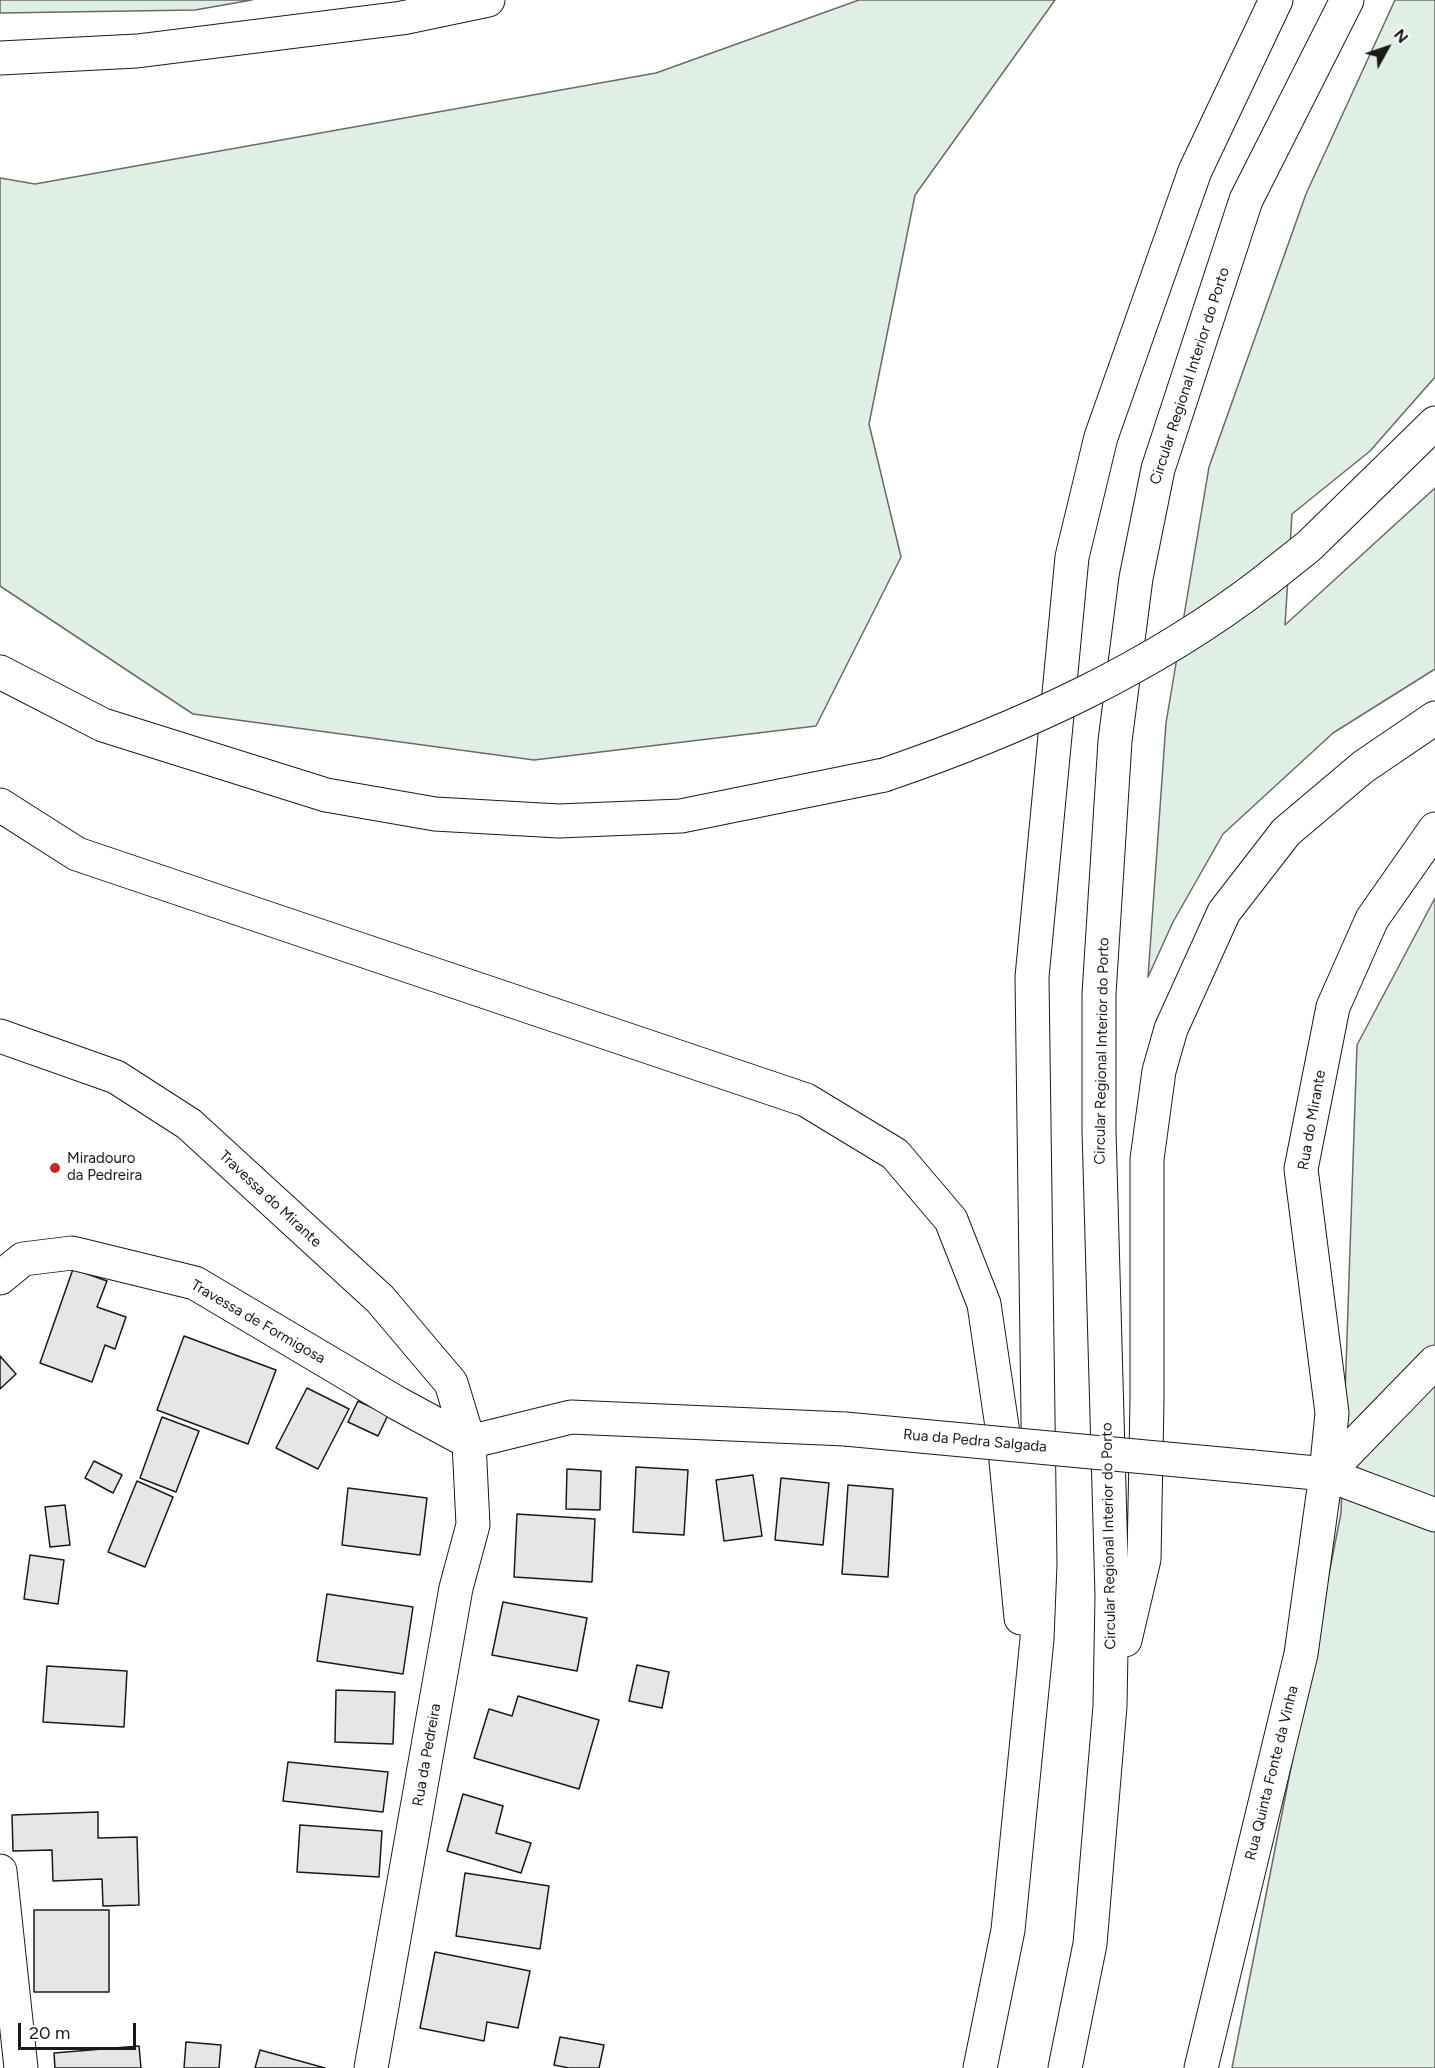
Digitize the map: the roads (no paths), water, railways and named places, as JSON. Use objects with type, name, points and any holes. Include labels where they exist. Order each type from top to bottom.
[{"type":"main road","points":[[0,58],[137,51],[402,18],[488,0]]},
{"type":"main road","points":[[980,2068],[1008,1930],[1037,1640],[1040,1564],[1032,977],[1072,556],[1101,437],[1195,171],[1276,0]]},
{"type":"main road","name":"Circular Regional Interior do Porto","points":[[1065,2068],[1090,1944],[1110,1706],[1112,1595],[1099,1130],[1099,994],[1115,741],[1136,578],[1158,469],[1246,200],[1347,0]]},
{"type":"main road","points":[[0,672],[103,725],[326,795],[435,814],[560,821],[681,816],[884,776],[955,751],[1085,693],[1195,630],[1265,581],[1309,546],[1435,423]]},
{"type":"main road","points":[[1110,1706],[1144,1559],[1147,1400],[1147,1158],[1159,1071],[1171,1029],[1224,912],[1286,832],[1363,767],[1435,718]]},
{"type":"main road","points":[[0,805],[77,854],[806,1100],[895,1154],[951,1220],[984,1304],[1004,1440],[1030,1706]]},
{"type":"main road","name":"Rua do Mirante","points":[[1326,1474],[1332,1413],[1301,1169],[1333,1007],[1372,919],[1435,830]]},
{"type":"main road","name":"Travessa do Mirante","points":[[0,1036],[116,1077],[189,1124],[380,1299],[451,1383],[469,1442]]},
{"type":"main road","name":"Travessa de Formigosa","points":[[0,1278],[23,1259],[72,1253],[195,1283],[397,1403],[469,1442]]},
{"type":"main road","points":[[1326,1474],[1435,1362]]},
{"type":"main road","name":"Rua da Pedra Salgada","points":[[469,1442],[571,1417],[845,1429],[1326,1474],[1435,1515]]},
{"type":"main road","name":"Rua da Pedreira","points":[[371,2068],[456,1588],[473,1526],[469,1442]]},
{"type":"main road","name":"Rua Quinta Fonte da Vinha","points":[[1201,2068],[1301,1654],[1326,1474]]},
{"type":"main road","points":[[0,1870],[21,2068]]},
{"type":"place","name":"Miradouro da Pedreira","points":[[55,1168]]}]
